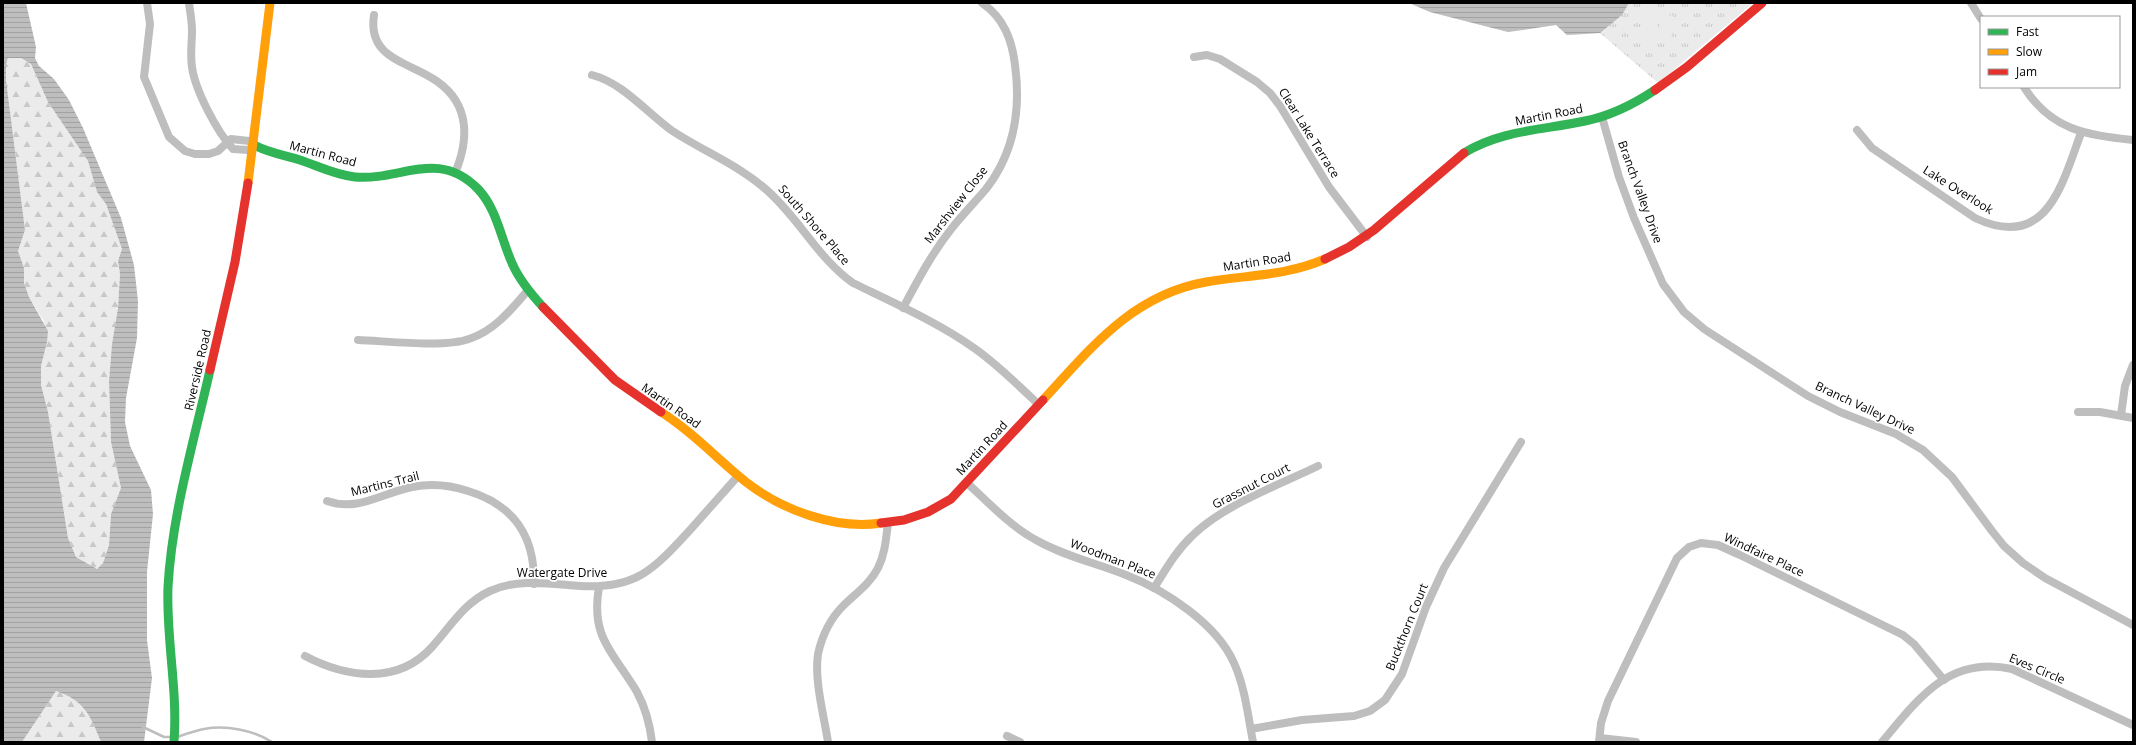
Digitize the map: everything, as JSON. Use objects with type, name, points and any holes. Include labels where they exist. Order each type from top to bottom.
[{"type":"street","points":[[147,3],[150,24],[144,77],[169,137],[185,151],[195,154],[209,154],[218,152],[231,139],[249,141],[254,145]]},
{"type":"street","points":[[189,3],[192,29],[192,69],[204,100],[228,143]]},
{"type":"street","name":"Riverside Road","points":[[174,742],[175,695],[168,614],[172,543],[178,509],[235,262],[254,145],[270,3]]},
{"type":"street","name":"Marshview Close","points":[[903,308],[936,250],[987,188],[1001,165],[1015,126],[1018,104],[1018,82],[1013,50],[1002,23],[982,3]]},
{"type":"street","name":"Martin Road","points":[[254,145],[272,154],[355,177],[377,176],[422,166],[439,168],[455,173],[474,185],[488,201],[496,217],[510,260],[528,290],[621,384],[646,404],[689,431],[738,476],[770,498],[805,514],[854,524],[888,523],[920,516],[935,510],[951,499],[1107,331],[1128,314],[1150,300],[1197,284],[1269,275],[1301,268],[1337,254],[1367,236],[1389,219],[1449,164],[1474,147],[1505,136],[1602,117],[1632,105],[1659,88],[1762,3]]},
{"type":"street","points":[[1971,3],[1980,17]]},
{"type":"street","points":[[374,15],[374,33],[385,51],[401,64],[438,82],[458,105],[463,120],[465,139],[462,155],[455,173]]},
{"type":"street","name":"Clear Lake Terrace","points":[[1194,56],[1207,55],[1220,59],[1257,82],[1270,93],[1280,106],[1329,187],[1367,236]]},
{"type":"street","name":"South Shore Place","points":[[592,75],[612,82],[672,130],[754,180],[786,208],[839,274],[853,283],[945,330],[974,348],[999,368],[1038,404]]},
{"type":"street","points":[[2025,88],[2038,106],[2051,117],[2081,133],[2133,140]]},
{"type":"street","name":"Branch Valley Drive","points":[[1602,117],[1619,177],[1634,218],[1663,284],[1684,312],[1704,329],[1808,396],[1840,412],[1896,434],[1923,450],[1952,477],[2004,546],[2023,563],[2045,578],[2133,625]]},
{"type":"street","name":"Lake Overlook","points":[[1857,130],[1872,148],[1975,218],[1989,224],[2005,227],[2018,226],[2030,222],[2051,206],[2060,190],[2081,133]]},
{"type":"street","points":[[358,340],[449,343],[470,339],[496,325],[528,290]]},
{"type":"street","points":[[2121,415],[2125,386],[2133,365]]},
{"type":"street","points":[[2078,412],[2100,412],[2133,418]]},
{"type":"street","name":"Buckthorn Court","points":[[1251,729],[1302,720],[1354,716],[1370,711],[1385,700],[1402,674],[1426,607],[1444,568],[1521,442]]},
{"type":"street","name":"Grassnut Court","points":[[1154,588],[1178,551],[1207,523],[1230,508],[1318,466]]},
{"type":"street","name":"Watergate Drive","points":[[305,656],[324,666],[350,673],[379,675],[396,672],[410,666],[424,655],[461,611],[478,597],[504,586],[534,584],[599,587],[629,581],[655,567],[738,476]]},
{"type":"street","name":"Woodman Place","points":[[966,482],[1008,520],[1037,541],[1065,554],[1127,575],[1154,588],[1179,604],[1212,630],[1225,646],[1240,677],[1253,742]]},
{"type":"street","name":"Martins Trail","points":[[327,501],[340,505],[352,506],[411,487],[430,485],[454,487],[480,494],[504,508],[522,529],[532,555],[534,584]]},
{"type":"street","points":[[828,742],[817,673],[818,655],[823,636],[833,618],[868,582],[878,568],[884,551],[888,523]]},
{"type":"street","name":"Windfaire Place","points":[[1599,740],[1601,723],[1608,701],[1663,586],[1678,558],[1689,547],[1701,543],[1718,546],[1740,555],[1903,635],[1914,644],[1944,680]]},
{"type":"street","points":[[599,587],[597,613],[601,635],[609,652],[640,698],[648,719],[652,742]]},
{"type":"street","name":"Eves Circle","points":[[1882,742],[1914,704],[1944,680],[1966,669],[1981,666],[1997,666],[2012,669],[2133,725]]},
{"type":"street","points":[[1007,736],[1020,742]]},
{"type":"street","points":[[1599,740],[1636,742]]},
{"type":"green space","points":[[1409,3],[1753,3],[1658,83],[1600,33],[1567,35],[1556,25],[1508,32],[1430,12]]},
{"type":"green space","points":[[1647,7],[1660,11],[1651,39],[1638,34]]},
{"type":"green space","points":[[1664,13],[1677,18],[1668,45],[1655,41]]},
{"type":"green space","points":[[8,58],[21,58],[31,64],[48,102],[88,161],[97,192],[106,204],[122,249],[118,261],[120,274],[118,308],[112,344],[109,381],[111,442],[121,488],[111,514],[109,545],[103,563],[97,569],[76,557],[68,538],[48,412],[41,385],[41,366],[47,342],[44,321],[29,297],[24,283],[24,268],[18,251],[25,230],[6,80],[6,64]]},
{"type":"green space","points":[[56,691],[74,699],[80,704],[90,716],[101,742],[22,742]]},
{"type":"shaded area","points":[[3,3],[26,3],[36,47],[35,58],[39,66],[54,79],[69,100],[83,128],[121,218],[134,265],[138,301],[137,338],[126,398],[125,422],[130,446],[151,490],[153,514],[147,572],[147,640],[152,678],[144,742],[101,742],[90,717],[80,704],[74,699],[56,691],[22,742],[3,742]],"holes":[[[8,58],[21,58],[31,64],[48,102],[88,161],[97,192],[106,204],[122,249],[118,261],[120,274],[118,308],[112,344],[109,381],[111,442],[121,488],[111,514],[109,545],[103,563],[97,569],[76,557],[68,538],[48,412],[41,385],[41,366],[48,331],[29,297],[24,283],[24,268],[18,251],[25,230],[6,80],[6,64]]]},
{"type":"shaded area","points":[[1409,3],[1629,3],[1622,15],[1600,33],[1567,35],[1556,25],[1508,32],[1430,12]]},
{"type":"waterway","points":[[143,727],[164,737],[172,737]]},
{"type":"waterway","points":[[177,737],[204,729],[230,728],[256,734],[272,742]]},
{"type":"traffic: fast","points":[[1464,153],[1478,145],[1508,135],[1570,124],[1604,116],[1630,105],[1655,90]]},
{"type":"traffic: fast","points":[[254,145],[271,152],[348,176],[372,177],[434,168],[448,170],[463,177],[478,189],[490,206],[508,254],[518,275],[543,307]]},
{"type":"traffic: fast","points":[[174,742],[175,723],[168,606],[170,560],[184,478],[210,370]]},
{"type":"traffic: slow","points":[[248,183],[270,3]]},
{"type":"traffic: slow","points":[[1043,400],[1078,361],[1115,326],[1135,311],[1156,299],[1180,289],[1206,282],[1281,272],[1310,265],[1325,259]]},
{"type":"traffic: slow","points":[[661,412],[694,437],[746,482],[776,501],[810,516],[828,520],[846,523],[881,523]]},
{"type":"traffic: jam","points":[[1655,90],[1687,67],[1762,3]]},
{"type":"traffic: jam","points":[[1325,259],[1349,247],[1374,230],[1464,153]]},
{"type":"traffic: jam","points":[[210,370],[235,262],[248,183]]},
{"type":"traffic: jam","points":[[543,307],[615,380],[661,412]]},
{"type":"traffic: jam","points":[[881,523],[904,520],[928,512],[951,499],[1043,400]]}]
